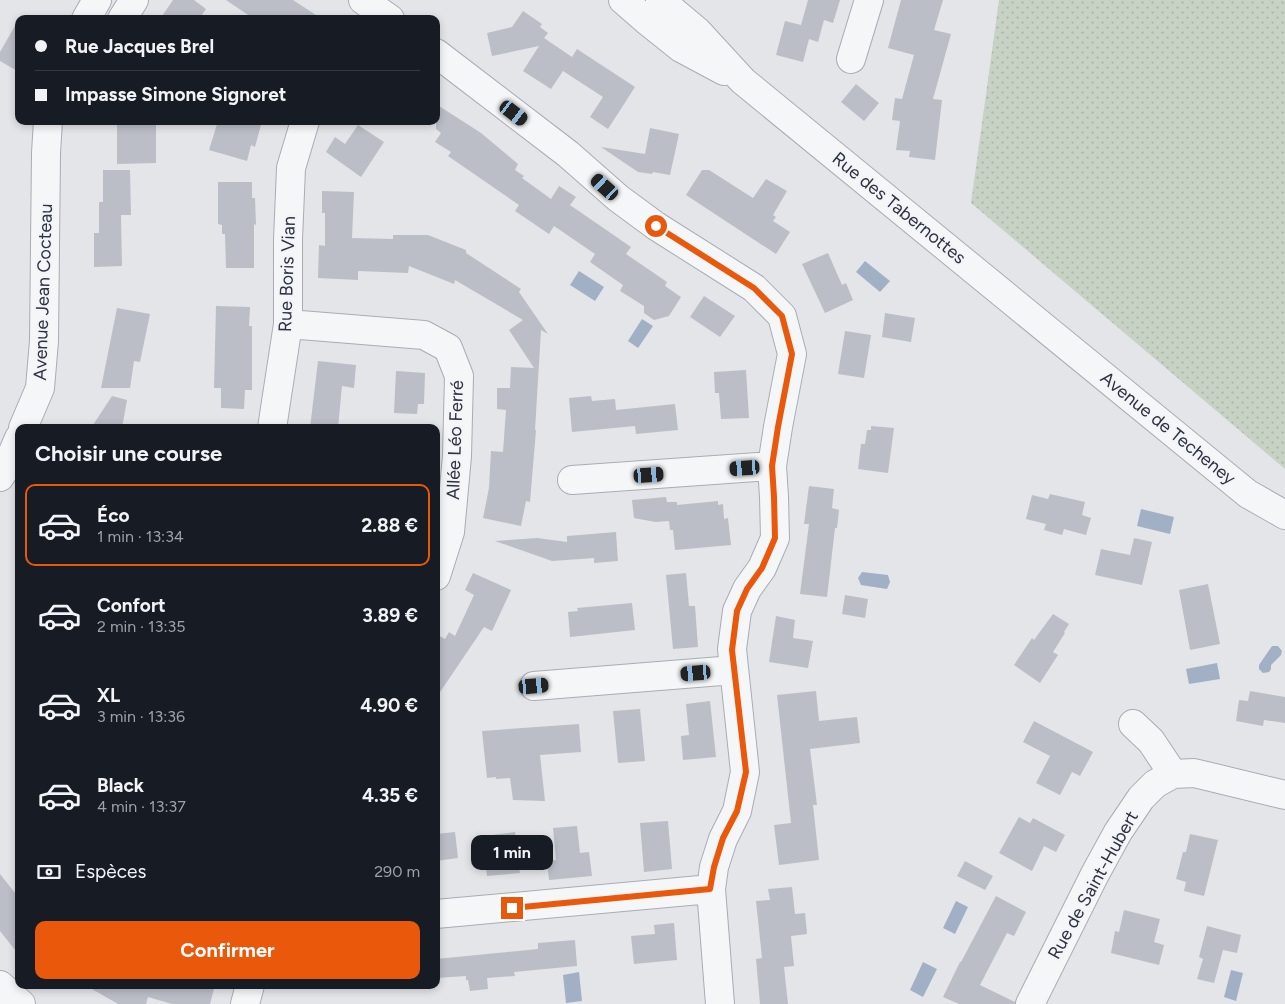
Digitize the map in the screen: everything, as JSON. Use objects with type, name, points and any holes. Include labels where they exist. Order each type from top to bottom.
[{"type":"street","points":[[88,15],[97,0]]},
{"type":"street","points":[[125,15],[134,0]]},
{"type":"street","name":"Rue des Tabernottes","points":[[624,0],[681,48],[743,81]]},
{"type":"street","name":"Rue des Tabernottes","points":[[660,0],[697,31],[743,81],[1055,336]]},
{"type":"street","points":[[851,60],[869,0]]},
{"type":"street","points":[[440,56],[568,154],[618,198],[656,226],[754,288],[782,316],[792,354],[772,466],[775,538],[762,568],[747,589],[737,611],[732,650],[746,772],[737,811],[723,838],[714,867],[710,889],[720,1004]]},
{"type":"street","name":"Avenue Jean Cocteau","points":[[25,424],[40,388],[44,341],[48,125]]},
{"type":"street","name":"Avenue Jean Cocteau","points":[[46,153],[58,125]]},
{"type":"street","name":"Rue Boris Vian","points":[[273,424],[288,324],[288,240],[291,168],[304,125]]},
{"type":"street","name":"Allée Léo Ferré","points":[[288,324],[424,335],[448,348],[459,376],[457,456],[450,532],[440,563]]},
{"type":"street","name":"Avenue de Techeney","points":[[1055,336],[1248,494],[1285,515]]},
{"type":"street","points":[[0,477],[15,447]]},
{"type":"street","points":[[572,480],[772,466]]},
{"type":"street","points":[[534,686],[734,670]]},
{"type":"street","points":[[1132,724],[1150,741],[1173,774],[1194,773],[1285,795]]},
{"type":"street","name":"Rue de Saint-Hubert","points":[[1030,1004],[1118,832],[1141,798],[1155,784],[1173,774]]},
{"type":"street","points":[[440,914],[710,889]]},
{"type":"street","points":[[0,985],[21,1004]]},
{"type":"street","points":[[245,1004],[249,989]]},
{"type":"shaded area","points":[[999,0],[1285,0],[1285,469],[971,203]]},
{"type":"water","points":[[865,261],[890,281],[880,292],[856,272]]},
{"type":"water","points":[[579,271],[604,287],[595,301],[570,285]]},
{"type":"water","points":[[642,319],[653,326],[638,348],[628,341]]},
{"type":"water","points":[[1141,509],[1174,517],[1170,534],[1137,526]]},
{"type":"water","points":[[862,572],[888,575],[890,582],[887,589],[861,585],[858,578]]},
{"type":"water","points":[[1272,646],[1278,646],[1282,651],[1281,655],[1271,665],[1269,672],[1263,673],[1259,669],[1259,665]]},
{"type":"water","points":[[1217,663],[1220,679],[1189,684],[1186,669]]},
{"type":"water","points":[[956,901],[968,907],[955,934],[943,928]]},
{"type":"water","points":[[923,962],[937,969],[923,997],[910,990]]},
{"type":"water","points":[[1231,970],[1243,973],[1236,1001],[1224,997]]},
{"type":"water","points":[[579,972],[582,1001],[566,1003],[563,975]]},
{"type":"building","points":[[173,0],[194,0],[206,9],[202,15],[163,15]]},
{"type":"building","points":[[226,0],[293,0],[316,15],[248,15]]},
{"type":"building","points":[[808,0],[840,0],[833,23],[824,20],[818,42],[809,39],[803,62],[776,55],[785,21],[801,25]]},
{"type":"building","points":[[901,0],[943,0],[934,30],[951,34],[933,99],[942,100],[935,160],[909,157],[910,151],[896,150],[900,121],[892,120],[895,98],[902,99],[914,55],[888,48]]},
{"type":"building","points":[[523,11],[542,24],[540,27],[548,33],[544,38],[572,57],[577,49],[635,87],[608,129],[590,117],[603,97],[563,71],[551,89],[523,71],[539,46],[492,56],[487,33],[512,27]]},
{"type":"building","points":[[15,26],[15,70],[0,61],[0,52]]},
{"type":"building","points":[[856,84],[879,103],[864,121],[841,102]]},
{"type":"building","points":[[440,107],[481,133],[518,164],[515,170],[524,176],[522,178],[551,199],[559,186],[576,197],[570,205],[631,247],[626,254],[667,282],[665,286],[681,297],[669,316],[654,320],[644,313],[644,306],[620,291],[623,285],[590,262],[595,254],[554,226],[549,234],[515,211],[519,205],[448,156],[451,152],[435,142],[441,133],[436,129],[436,125],[440,125]]},
{"type":"building","points":[[117,125],[156,125],[156,163],[117,164]]},
{"type":"building","points":[[217,125],[261,125],[255,147],[251,145],[247,161],[209,150]]},
{"type":"building","points":[[358,125],[384,142],[361,177],[326,152],[335,137],[345,144]]},
{"type":"building","points":[[650,128],[679,134],[670,175],[638,172],[601,147],[645,154]]},
{"type":"building","points":[[103,170],[130,170],[131,215],[121,215],[122,266],[94,267],[94,233],[99,233],[99,202],[103,202]]},
{"type":"building","points":[[702,170],[709,170],[753,198],[766,179],[787,191],[773,215],[776,217],[773,221],[790,232],[776,254],[686,195]]},
{"type":"building","points":[[218,182],[252,182],[252,198],[255,198],[256,225],[254,224],[254,268],[226,268],[225,234],[222,234],[222,225],[218,224]]},
{"type":"building","points":[[322,191],[354,192],[352,238],[393,239],[393,235],[428,235],[466,250],[466,253],[521,289],[519,292],[548,334],[541,330],[530,502],[526,501],[521,526],[483,518],[489,488],[491,451],[503,452],[506,410],[497,409],[497,388],[510,388],[511,367],[534,368],[509,330],[523,320],[455,280],[454,284],[409,266],[408,273],[358,271],[358,280],[318,278],[319,245],[325,246],[325,213],[322,213]]},
{"type":"building","points":[[828,253],[842,285],[846,283],[853,300],[825,313],[802,264]]},
{"type":"building","points":[[704,296],[735,316],[720,337],[690,317]]},
{"type":"building","points":[[216,306],[250,307],[249,326],[252,326],[252,390],[245,390],[244,409],[221,408],[221,388],[214,388]]},
{"type":"building","points":[[117,308],[150,314],[140,362],[134,361],[130,388],[101,388]]},
{"type":"building","points":[[885,313],[915,318],[911,342],[882,337]]},
{"type":"building","points":[[845,331],[871,335],[864,378],[838,374]]},
{"type":"building","points":[[318,361],[356,365],[354,388],[342,386],[338,424],[310,424]]},
{"type":"building","points":[[746,370],[749,418],[721,419],[719,393],[715,393],[714,372]]},
{"type":"building","points":[[396,371],[425,373],[424,404],[418,404],[417,414],[394,413]]},
{"type":"building","points":[[112,396],[127,400],[123,424],[94,424]]},
{"type":"building","points":[[591,396],[592,401],[615,399],[616,410],[675,404],[678,430],[636,434],[635,426],[572,432],[569,398]]},
{"type":"building","points":[[871,426],[894,428],[888,473],[858,469],[861,444],[865,444],[867,430],[871,430]]},
{"type":"building","points":[[809,486],[834,489],[832,508],[839,510],[837,528],[835,528],[827,597],[800,594],[809,524],[804,524]]},
{"type":"building","points":[[1050,494],[1085,502],[1082,515],[1091,518],[1086,535],[1064,529],[1062,535],[1044,530],[1046,524],[1026,519],[1032,495],[1048,499]]},
{"type":"building","points":[[666,497],[667,502],[677,502],[677,505],[718,501],[718,505],[723,504],[724,519],[728,518],[731,545],[675,550],[673,530],[670,530],[669,521],[655,522],[634,518],[632,500]]},
{"type":"building","points":[[616,532],[618,561],[594,563],[594,558],[552,561],[495,541],[537,538],[567,542],[567,536]]},
{"type":"building","points":[[1134,538],[1152,542],[1142,585],[1095,575],[1101,549],[1130,555]]},
{"type":"building","points":[[473,573],[511,590],[492,631],[484,627],[440,692],[440,636],[445,639],[449,632],[455,636],[474,595],[465,590]]},
{"type":"building","points":[[686,573],[689,606],[695,606],[698,647],[673,649],[666,575]]},
{"type":"building","points":[[1208,584],[1220,644],[1190,650],[1179,590]]},
{"type":"building","points":[[845,595],[868,599],[865,618],[842,614]]},
{"type":"building","points":[[632,603],[635,630],[570,637],[568,612],[578,611],[577,608]]},
{"type":"building","points":[[1053,614],[1069,624],[1053,652],[1058,655],[1040,683],[1014,665],[1032,638],[1034,640]]},
{"type":"building","points":[[776,616],[795,620],[793,638],[813,641],[808,668],[769,662]]},
{"type":"building","points":[[816,691],[819,721],[857,717],[860,743],[810,749],[817,805],[813,805],[819,860],[779,865],[774,825],[791,823],[777,695]]},
{"type":"building","points":[[1250,691],[1285,697],[1285,723],[1264,720],[1263,726],[1236,721],[1239,700],[1248,701]]},
{"type":"building","points":[[710,701],[716,757],[683,760],[681,736],[689,735],[686,704]]},
{"type":"building","points":[[640,709],[645,761],[618,763],[613,711]]},
{"type":"building","points":[[1034,721],[1093,752],[1080,776],[1072,772],[1060,795],[1036,783],[1050,756],[1023,742]]},
{"type":"building","points":[[579,724],[581,752],[540,755],[545,801],[513,800],[510,778],[487,778],[482,731]]},
{"type":"building","points":[[1019,817],[1030,823],[1033,818],[1065,835],[1056,852],[1044,846],[1032,871],[999,853]]},
{"type":"building","points":[[668,821],[672,869],[644,872],[640,823]]},
{"type":"building","points":[[577,826],[580,853],[589,852],[592,876],[549,880],[547,861],[556,860],[553,828]]},
{"type":"building","points":[[455,832],[458,858],[440,860],[440,834]]},
{"type":"building","points":[[515,832],[520,873],[487,876],[485,859],[494,858],[492,835]]},
{"type":"building","points":[[1190,834],[1218,840],[1204,896],[1184,891],[1186,882],[1176,879],[1183,852],[1186,852]]},
{"type":"building","points":[[965,861],[993,876],[985,890],[957,876]]},
{"type":"building","points":[[0,874],[15,893],[15,950],[0,931]]},
{"type":"building","points":[[792,887],[795,914],[805,913],[807,934],[791,936],[794,966],[784,967],[788,1004],[760,1004],[756,959],[762,958],[756,901],[770,900],[768,889]]},
{"type":"building","points":[[996,896],[1026,912],[1014,936],[1007,933],[980,985],[1015,1002],[1015,1004],[959,1004],[943,997]]},
{"type":"building","points":[[1124,910],[1160,919],[1154,942],[1164,945],[1159,965],[1111,953],[1115,931],[1119,932]]},
{"type":"building","points":[[674,923],[677,960],[634,964],[631,936],[655,934],[654,925]]},
{"type":"building","points":[[1207,926],[1241,935],[1237,953],[1223,950],[1214,983],[1197,979],[1203,959],[1199,957]]},
{"type":"building","points":[[575,940],[577,966],[514,972],[515,976],[487,978],[488,989],[470,991],[466,976],[440,978],[440,959],[538,949],[538,943]]},
{"type":"building","points":[[92,989],[214,989],[210,1004],[172,1004],[148,997],[146,1004],[118,1004]]},
{"type":"route","points":[[512,908],[710,889],[714,867],[723,838],[737,811],[746,772],[732,650],[737,611],[747,589],[762,568],[775,538],[772,466],[792,354],[782,316],[754,288],[656,226]]}]
